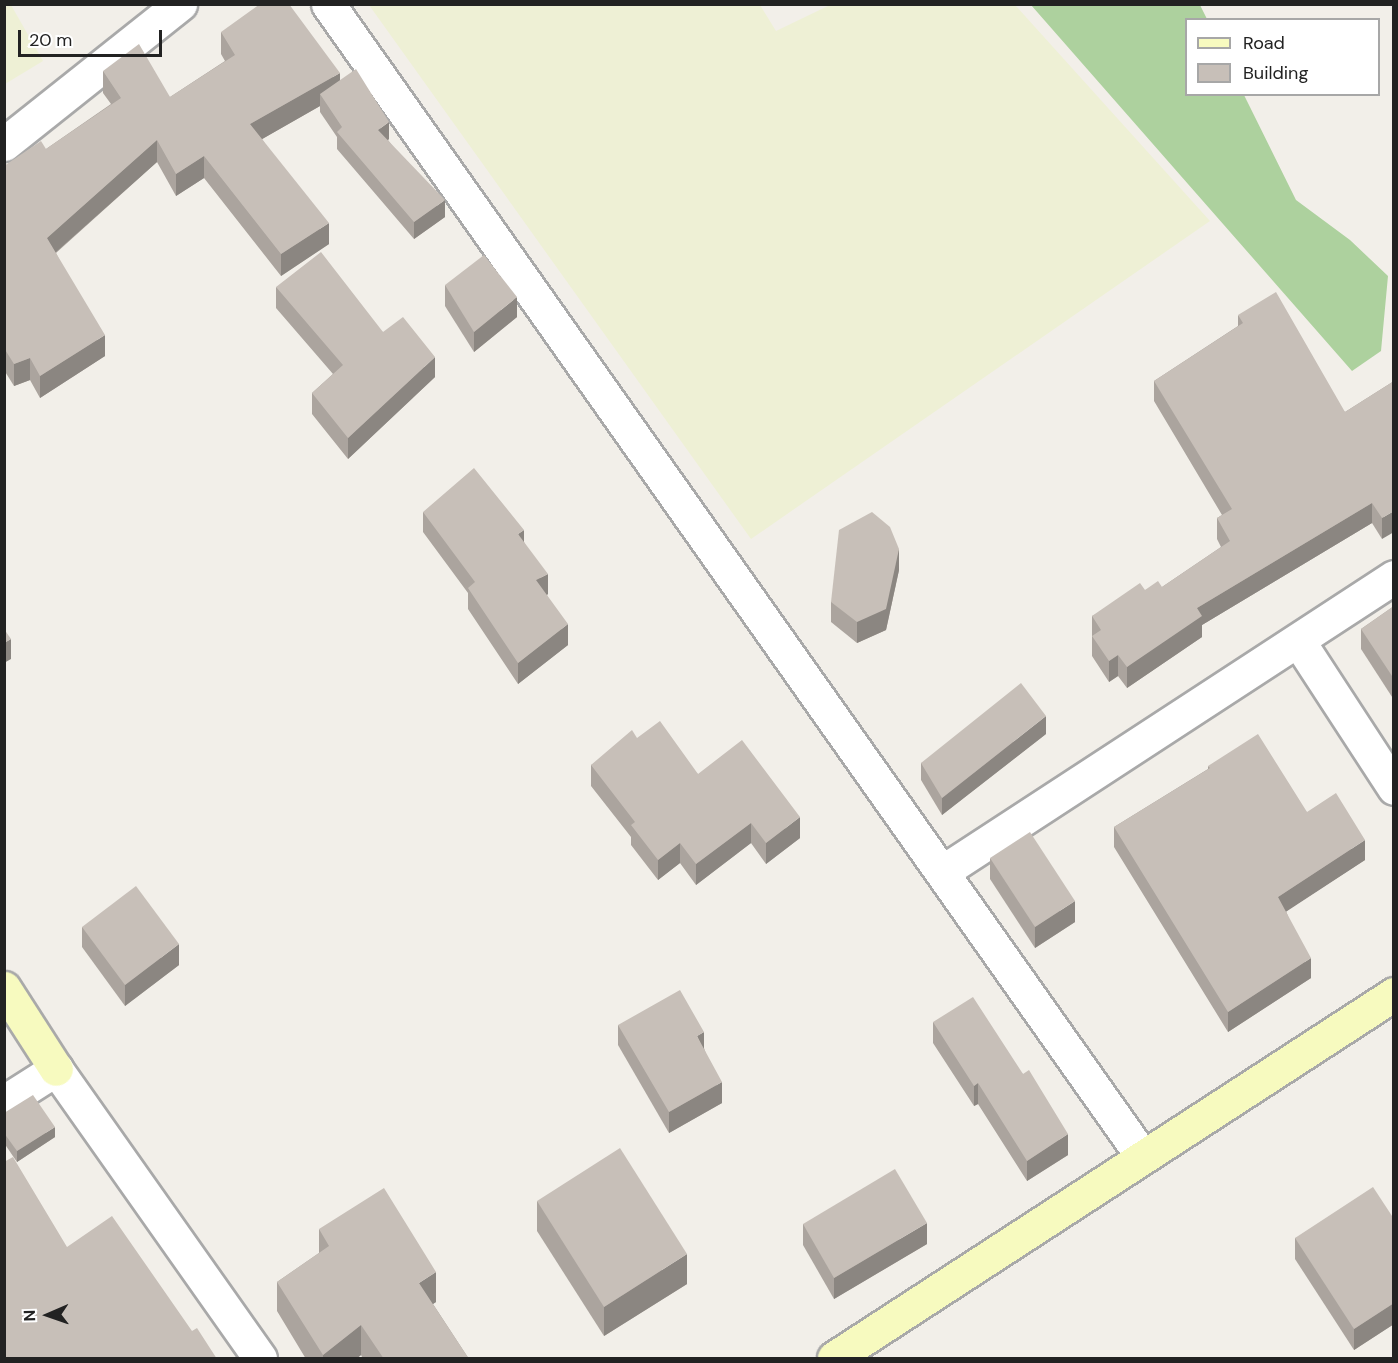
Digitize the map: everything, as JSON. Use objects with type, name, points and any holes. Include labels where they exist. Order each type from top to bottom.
[{"type":"street","points":[[4,144],[180,4]]},
{"type":"street","points":[[328,4],[1143,1157]]},
{"type":"street","points":[[942,872],[1299,642],[1394,578]]},
{"type":"street","points":[[1299,642],[1394,788]]},
{"type":"street","points":[[4,988],[56,1069],[260,1359]]},
{"type":"street","points":[[834,1359],[1394,994]]},
{"type":"street","points":[[4,1102],[56,1069]]},
{"type":"green space","points":[[4,5],[11,5],[43,61],[5,84]]},
{"type":"green space","points":[[369,5],[760,5],[776,31],[830,5],[1015,5],[1210,221],[751,539]]},
{"type":"green space","points":[[1031,5],[1200,5],[1206,18],[1185,18],[1185,96],[1244,96],[1296,200],[1350,240],[1388,276],[1381,351],[1352,371]]},
{"type":"building","points":[[260,4],[289,4],[340,73],[250,124],[329,223],[281,254],[204,156],[176,174],[157,140],[47,238],[105,335],[40,376],[30,358],[14,364],[4,348],[4,166],[41,141],[46,149],[121,98],[103,71],[139,44],[170,97],[235,55],[221,32]]},
{"type":"building","points":[[356,69],[389,122],[378,130],[445,200],[414,222],[337,132],[342,127],[320,94]]},
{"type":"building","points":[[321,252],[383,332],[403,317],[435,357],[348,438],[312,393],[343,365],[276,287]]},
{"type":"building","points":[[484,255],[517,297],[474,332],[445,285]]},
{"type":"building","points":[[1276,292],[1345,412],[1394,381],[1394,511],[1382,518],[1372,503],[1197,608],[1202,616],[1127,667],[1118,655],[1109,661],[1092,636],[1101,630],[1092,616],[1140,583],[1145,590],[1158,581],[1162,587],[1230,541],[1217,518],[1232,509],[1154,381],[1243,323],[1238,315]]},
{"type":"building","points":[[474,468],[524,530],[518,534],[548,574],[536,580],[568,624],[518,663],[468,588],[475,582],[423,512]]},
{"type":"building","points":[[872,512],[890,527],[899,549],[886,609],[857,622],[831,602],[839,530]]},
{"type":"building","points":[[1394,606],[1394,679],[1361,629]]},
{"type":"building","points":[[4,629],[11,639],[4,643]]},
{"type":"building","points":[[1021,683],[1046,716],[942,798],[921,763]]},
{"type":"building","points":[[660,721],[698,774],[742,740],[800,817],[766,843],[751,823],[696,864],[680,843],[658,860],[631,825],[635,822],[591,765],[632,730],[637,738]]},
{"type":"building","points":[[1258,734],[1307,812],[1336,793],[1365,840],[1278,897],[1311,958],[1228,1012],[1114,827],[1210,768],[1208,766]]},
{"type":"building","points":[[1030,832],[1075,901],[1035,927],[990,858]]},
{"type":"building","points":[[136,886],[179,944],[125,985],[82,927]]},
{"type":"building","points":[[680,990],[704,1032],[697,1036],[722,1082],[669,1112],[618,1025]]},
{"type":"building","points":[[973,997],[1023,1074],[1029,1070],[1068,1134],[1027,1161],[978,1083],[974,1086],[933,1022]]},
{"type":"building","points":[[33,1095],[55,1127],[17,1151],[4,1133],[4,1113]]},
{"type":"building","points":[[620,1148],[687,1254],[604,1307],[537,1201]]},
{"type":"building","points":[[13,1157],[67,1247],[112,1216],[192,1331],[197,1328],[217,1359],[4,1359],[4,1162]]},
{"type":"building","points":[[895,1169],[927,1223],[834,1278],[803,1224]]},
{"type":"building","points":[[1373,1187],[1394,1219],[1394,1303],[1354,1329],[1295,1238]]},
{"type":"building","points":[[384,1188],[436,1272],[419,1283],[469,1359],[384,1359],[361,1325],[323,1355],[277,1282],[329,1246],[319,1229]]}]
